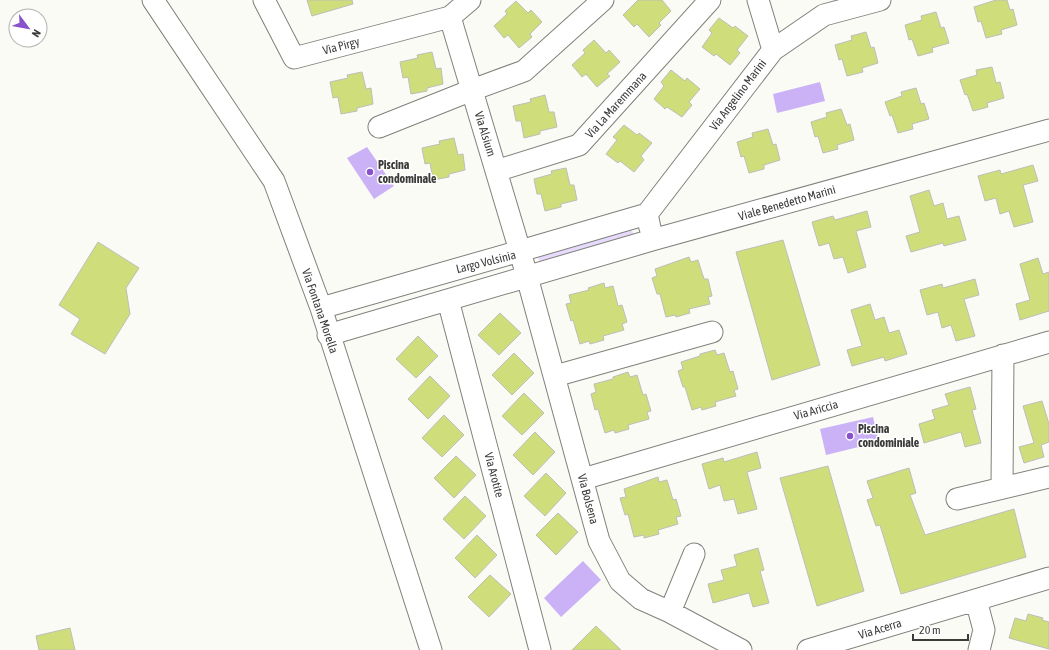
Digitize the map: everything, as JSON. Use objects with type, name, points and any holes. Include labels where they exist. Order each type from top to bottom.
[{"type":"street","name":"Via Fontana Morella","points":[[153,0],[274,181],[321,308],[328,335],[431,650]]},
{"type":"street","name":"Via Pirgy","points":[[264,0],[294,58],[450,17]]},
{"type":"street","points":[[450,17],[470,0]]},
{"type":"street","points":[[379,127],[524,71],[603,0]]},
{"type":"street","name":"Via La Maremmana","points":[[496,171],[579,145],[710,0]]},
{"type":"street","points":[[758,0],[773,50]]},
{"type":"street","name":"Via Angelino Marini","points":[[647,214],[773,50],[824,15],[880,0]]},
{"type":"street","name":"Via Alsium","points":[[450,17],[520,251]]},
{"type":"street","name":"Viale Benedetto Marini","points":[[527,278],[652,240],[1049,130]]},
{"type":"street","points":[[520,251],[647,214],[652,240]]},
{"type":"street","name":"Largo Volsinia","points":[[321,308],[520,251],[527,278]]},
{"type":"street","points":[[328,335],[527,278]]},
{"type":"street","name":"Via Bolsena","points":[[527,278],[599,541],[620,581],[641,599],[670,612],[741,650]]},
{"type":"street","name":"Via Arotite","points":[[448,300],[540,650]]},
{"type":"street","points":[[555,376],[712,332]]},
{"type":"street","name":"Via Ariccia","points":[[582,479],[1049,342]]},
{"type":"street","points":[[1002,488],[1003,355]]},
{"type":"street","points":[[957,499],[1049,477]]},
{"type":"street","points":[[670,612],[694,554]]},
{"type":"street","name":"Via Acerra","points":[[808,650],[854,643],[976,600],[1049,578]]},
{"type":"street","points":[[976,600],[984,630],[980,650]]},
{"type":"shaded area","points":[[820,82],[825,101],[777,113],[773,94]]},
{"type":"shaded area","name":"Piscina condominale","points":[[367,147],[394,186],[374,199],[347,158]]},
{"type":"shaded area","points":[[630,228],[634,234],[631,241],[540,263],[538,257]]},
{"type":"shaded area","name":"Piscina condominiale","points":[[873,417],[879,442],[826,455],[820,429]]},
{"type":"shaded area","points":[[583,561],[601,580],[561,617],[544,598]]},
{"type":"building","points":[[307,0],[352,0],[353,4],[312,16]]},
{"type":"building","points":[[638,0],[662,0],[671,11],[659,23],[661,25],[649,37],[637,24],[634,27],[623,15]]},
{"type":"building","points":[[996,0],[1007,0],[1010,10],[1013,9],[1017,25],[1001,30],[1002,34],[986,38],[981,21],[978,22],[974,7]]},
{"type":"building","points":[[516,1],[528,13],[531,10],[542,22],[530,34],[532,37],[519,48],[508,35],[504,38],[494,26],[507,14],[505,11]]},
{"type":"building","points":[[936,12],[941,28],[944,27],[949,43],[932,48],[933,52],[918,56],[912,39],[909,40],[905,25],[922,20],[921,16]]},
{"type":"building","points":[[719,18],[733,28],[735,26],[748,36],[737,50],[740,53],[730,65],[716,54],[714,56],[702,47],[712,33],[709,30]]},
{"type":"building","points":[[866,32],[871,48],[874,47],[878,63],[862,68],[863,72],[847,76],[842,59],[839,60],[835,45],[852,40],[851,36]]},
{"type":"building","points":[[594,40],[606,53],[609,50],[620,62],[607,74],[610,76],[597,87],[586,74],[582,77],[572,65],[585,53],[583,50]]},
{"type":"building","points":[[432,52],[436,69],[441,68],[443,84],[427,88],[427,91],[411,94],[408,77],[403,78],[400,62],[418,58],[417,55]]},
{"type":"building","points":[[992,67],[996,83],[1000,82],[1004,98],[987,103],[988,107],[973,111],[960,80],[977,75],[976,70]]},
{"type":"building","points":[[671,70],[685,81],[687,78],[700,89],[689,102],[692,105],[682,117],[667,107],[665,109],[654,99],[664,86],[661,82]]},
{"type":"building","points":[[362,72],[366,89],[371,88],[373,104],[357,108],[357,111],[341,114],[338,97],[333,98],[330,82],[348,78],[347,75]]},
{"type":"building","points":[[916,88],[921,104],[924,103],[929,119],[912,124],[913,129],[898,133],[892,115],[890,116],[885,102],[902,96],[901,92]]},
{"type":"building","points":[[545,95],[549,112],[554,112],[557,127],[540,131],[540,134],[524,138],[521,121],[516,121],[513,106],[531,102],[530,99]]},
{"type":"building","points":[[841,109],[847,125],[850,124],[854,140],[837,145],[838,149],[823,153],[818,136],[815,137],[811,122],[827,117],[826,113]]},
{"type":"building","points":[[624,125],[637,135],[639,133],[652,143],[641,156],[644,160],[634,172],[620,161],[618,163],[606,154],[617,140],[613,137]]},
{"type":"building","points":[[768,129],[773,145],[776,144],[780,160],[764,165],[764,169],[749,173],[744,156],[741,157],[737,142],[753,137],[752,133]]},
{"type":"building","points":[[454,138],[458,155],[463,154],[465,170],[449,174],[449,177],[433,180],[430,163],[425,164],[422,148],[440,144],[439,141]]},
{"type":"building","points":[[1033,165],[1038,181],[1023,185],[1033,222],[1014,227],[1009,211],[1000,214],[996,198],[985,201],[978,176],[1000,170],[1001,174]]},
{"type":"building","points":[[566,168],[570,185],[574,185],[577,200],[561,204],[561,207],[545,211],[541,194],[537,194],[534,179],[552,174],[551,171]]},
{"type":"building","points":[[929,190],[934,206],[943,203],[947,219],[959,216],[966,240],[944,246],[943,243],[911,252],[906,236],[920,232],[910,196]]},
{"type":"building","points":[[867,211],[871,227],[856,231],[866,267],[848,273],[843,257],[834,259],[829,243],[819,246],[812,222],[833,216],[835,220]]},
{"type":"building","points":[[783,240],[820,365],[772,380],[736,252]]},
{"type":"building","points":[[98,242],[139,268],[126,288],[130,314],[105,354],[71,334],[80,319],[59,305]]},
{"type":"building","points":[[689,257],[691,262],[698,260],[704,279],[708,279],[712,296],[708,297],[710,304],[689,309],[690,313],[676,317],[675,315],[666,317],[660,294],[657,294],[652,278],[657,276],[655,269]]},
{"type":"building","points":[[1038,258],[1043,274],[1049,272],[1049,311],[1020,320],[1016,304],[1030,300],[1020,264]]},
{"type":"building","points":[[975,279],[979,295],[964,299],[975,336],[956,341],[951,325],[942,328],[938,312],[927,315],[920,290],[942,284],[943,288]]},
{"type":"building","points":[[604,283],[605,288],[613,286],[618,306],[622,305],[627,322],[622,324],[624,330],[603,336],[604,340],[590,344],[589,341],[580,344],[573,320],[571,321],[566,304],[571,303],[569,295],[589,290],[588,288]]},
{"type":"building","points":[[870,304],[875,320],[884,317],[889,333],[899,330],[907,354],[885,361],[884,357],[852,366],[847,350],[862,346],[851,310]]},
{"type":"building","points":[[500,313],[521,333],[499,355],[478,335]]},
{"type":"building","points":[[418,336],[438,356],[416,378],[396,359]]},
{"type":"building","points":[[715,350],[717,355],[724,353],[730,372],[733,371],[738,389],[734,390],[736,396],[715,402],[716,406],[702,410],[701,407],[692,410],[678,371],[683,369],[681,362],[700,356],[700,354]]},
{"type":"building","points":[[514,353],[534,373],[512,395],[492,375]]},
{"type":"building","points":[[628,372],[630,377],[637,375],[643,395],[646,394],[651,411],[647,412],[649,419],[628,425],[629,429],[615,433],[614,430],[605,433],[598,409],[595,410],[591,394],[596,392],[594,384],[613,379],[613,377]]},
{"type":"building","points":[[430,376],[450,396],[428,419],[408,399]]},
{"type":"building","points":[[970,387],[976,409],[972,410],[981,443],[965,447],[961,432],[924,443],[919,424],[935,419],[932,410],[949,405],[945,394]]},
{"type":"building","points":[[524,393],[544,413],[522,435],[502,416]]},
{"type":"building","points":[[1042,401],[1049,424],[1049,442],[1041,445],[1044,457],[1024,463],[1019,447],[1034,443],[1023,406]]},
{"type":"building","points":[[444,415],[464,435],[442,457],[422,438]]},
{"type":"building","points":[[535,432],[555,452],[533,475],[513,455]]},
{"type":"building","points":[[757,452],[761,468],[747,472],[757,509],[738,514],[734,499],[724,501],[720,485],[709,489],[702,464],[723,458],[724,462]]},
{"type":"building","points":[[456,456],[476,475],[454,498],[434,478]]},
{"type":"building","points":[[828,466],[864,591],[817,606],[780,478]]},
{"type":"building","points":[[909,468],[916,493],[910,495],[925,535],[1014,509],[1026,557],[901,594],[880,525],[876,526],[867,500],[873,498],[867,481]]},
{"type":"building","points":[[546,473],[566,493],[545,516],[524,496]]},
{"type":"building","points":[[658,477],[659,482],[667,480],[673,500],[676,499],[681,516],[676,517],[678,524],[658,530],[659,534],[644,538],[644,535],[634,537],[628,514],[625,515],[620,498],[626,497],[624,489]]},
{"type":"building","points":[[465,496],[486,516],[464,539],[443,519]]},
{"type":"building","points":[[558,513],[578,532],[556,555],[536,535]]},
{"type":"building","points":[[477,535],[497,555],[475,578],[455,558]]},
{"type":"building","points":[[758,548],[764,570],[760,571],[769,603],[753,607],[749,593],[713,603],[708,584],[724,580],[721,570],[737,566],[734,555]]},
{"type":"building","points":[[490,575],[511,594],[489,617],[468,597]]},
{"type":"building","points":[[1028,614],[1043,618],[1042,620],[1049,622],[1049,649],[1009,638],[1015,618],[1026,621]]},
{"type":"building","points":[[596,626],[621,650],[572,650]]},
{"type":"building","points":[[70,628],[75,650],[39,650],[36,636]]},
{"type":"place","name":"Piscina condominale","points":[[370,172]]},
{"type":"place","name":"Piscina condominiale","points":[[850,436]]}]
